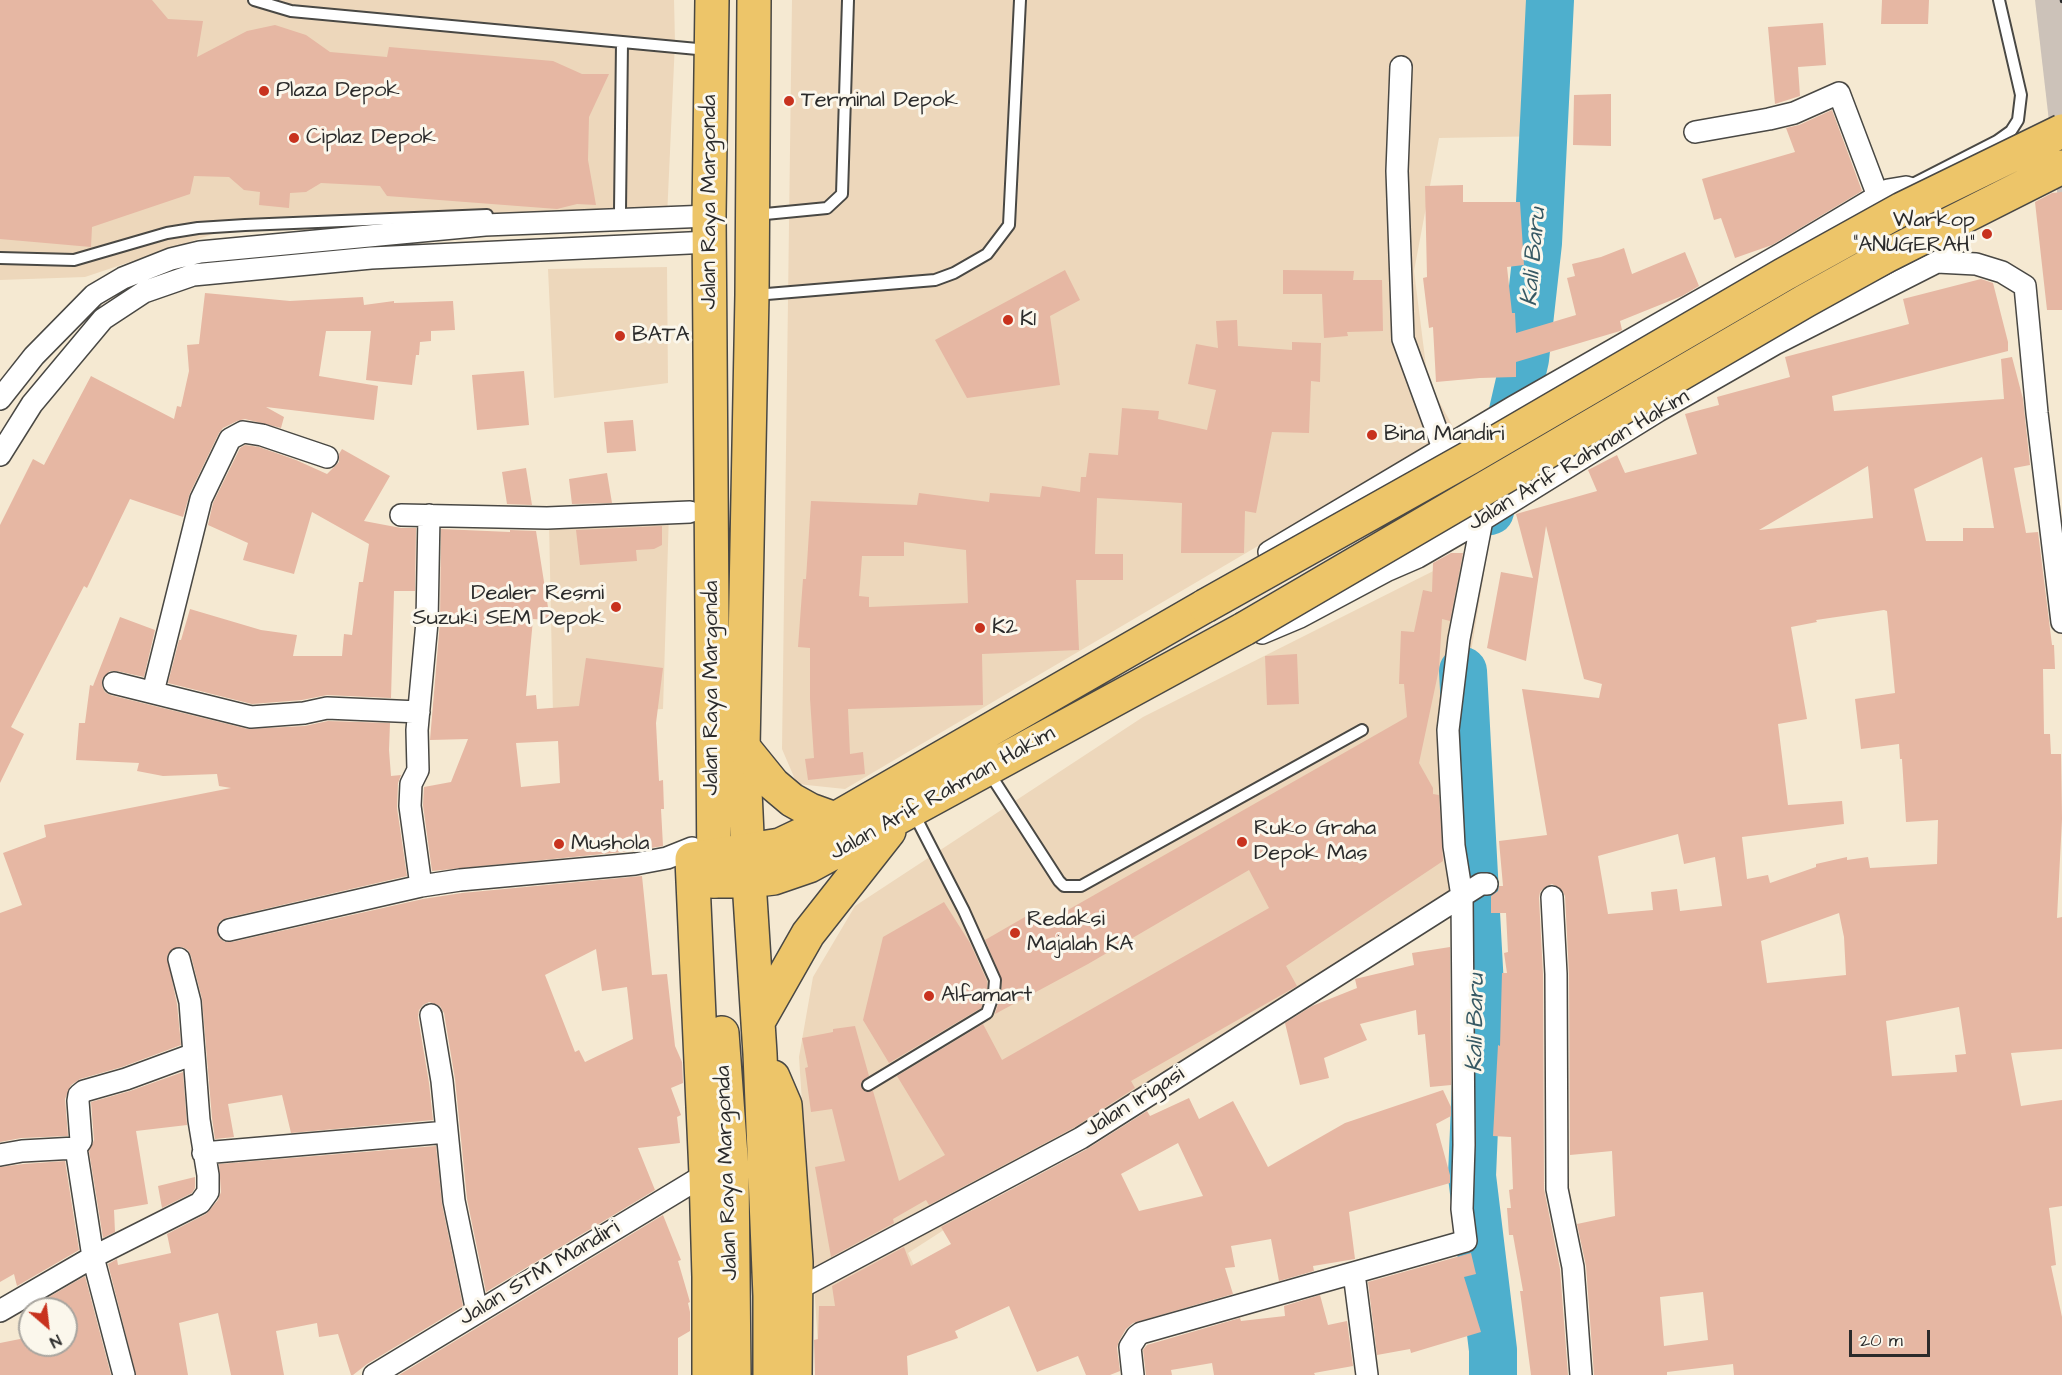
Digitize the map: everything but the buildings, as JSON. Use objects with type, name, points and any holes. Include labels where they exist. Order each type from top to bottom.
[{"type":"main road","name":"Jalan Raya Margonda","points":[[691,0],[701,50],[700,865]]},
{"type":"main road","name":"Jalan Raya Margonda","points":[[701,50],[712,0]]},
{"type":"main road","name":"Jalan Raya Margonda","points":[[754,0],[752,295],[743,747],[760,1054],[770,1296],[770,1375]]},
{"type":"main road","name":"Jalan Arif Rahman Hakim","points":[[749,866],[780,845],[835,819],[1160,631],[1469,458],[1783,275],[1902,209],[2062,131]]},
{"type":"main road","name":"Jalan Arif Rahman Hakim","points":[[700,865],[749,866],[782,876],[809,866],[988,771],[1244,629],[1805,301],[1886,256],[2062,167]]},
{"type":"main road","name":"Jalan Raya Margonda","points":[[700,222],[690,512],[700,865],[734,1375]]},
{"type":"main road","points":[[743,747],[772,784],[792,800],[810,810],[835,819]]},
{"type":"main road","points":[[758,1022],[808,934],[906,815]]},
{"type":"main road","name":"Jalan Raya Margonda","points":[[760,1054],[779,1087],[785,1105],[796,1290],[795,1375]]},
{"type":"main road","name":"Jalan Raya Margonda","points":[[709,1375],[709,1277],[719,1172]]},
{"type":"street","points":[[1401,67],[1397,171],[1403,339],[1443,448]]},
{"type":"street","points":[[1695,132],[1794,113],[1839,93],[1878,196]]},
{"type":"street","name":"Jalan Arif Rahman Hakim","points":[[1160,631],[1227,580],[1265,555],[1443,448],[1740,278],[1888,190],[1906,187]]},
{"type":"street","points":[[1906,187],[1916,190],[1930,200],[1945,228],[1948,241],[1937,262],[1976,264],[2002,272],[2025,286],[2038,422],[2062,622]]},
{"type":"street","points":[[32,404],[0,398],[34,356],[94,295],[123,278],[171,259],[200,252],[485,225],[700,222]]},
{"type":"street","points":[[0,454],[32,404],[104,320],[130,300],[193,274],[371,258],[700,222]]},
{"type":"street","points":[[170,282],[171,259]]},
{"type":"street","name":"Jalan Arif Rahman Hakim","points":[[1180,664],[1226,648],[1300,617],[1388,570],[1418,557],[1658,411],[1775,344],[1937,262]]},
{"type":"street","points":[[153,692],[201,499],[230,439],[243,432],[262,435],[327,457]]},
{"type":"street","points":[[401,515],[547,518],[690,512]]},
{"type":"street","points":[[421,886],[410,806],[411,784],[418,771],[419,712],[427,622],[429,515]]},
{"type":"street","points":[[1133,1375],[1130,1347],[1141,1333],[1466,1240],[1462,1209],[1475,889],[1454,846],[1448,730],[1459,639],[1482,520]]},
{"type":"street","points":[[114,683],[250,717],[304,713],[327,708],[419,712]]},
{"type":"street","points":[[229,930],[421,886],[460,880],[635,864],[667,858],[700,865]]},
{"type":"street","name":"Jalan Irigasi","points":[[796,1290],[1081,1138],[1475,889]]},
{"type":"street","points":[[1552,897],[1556,974],[1557,1189],[1573,1267],[1581,1375]]},
{"type":"street","points":[[0,1311],[93,1257],[200,1203],[208,1192],[190,1002],[179,959]]},
{"type":"street","points":[[431,1015],[442,1081],[454,1201],[477,1312]]},
{"type":"street","points":[[124,1375],[93,1257],[76,1148],[81,1141],[79,1095],[84,1090],[126,1079],[194,1054]]},
{"type":"street","points":[[204,1153],[447,1132]]},
{"type":"street","points":[[0,1155],[22,1150],[76,1148]]},
{"type":"street","name":"Jalan STM Mandiri","points":[[374,1375],[477,1312],[719,1172]]},
{"type":"street","points":[[1354,1273],[1367,1375]]},
{"type":"lane","points":[[254,0],[291,11],[701,50]]},
{"type":"lane","points":[[752,215],[828,208],[843,194],[848,0]]},
{"type":"lane","points":[[752,295],[936,280],[954,273],[987,254],[1009,225],[1020,0]]},
{"type":"lane","points":[[1906,187],[1997,141],[2011,131],[2018,120],[2021,95],[1999,0]]},
{"type":"lane","points":[[620,210],[622,42]]},
{"type":"lane","points":[[0,258],[74,260],[167,233],[233,226],[620,210],[700,222]]},
{"type":"lane","points":[[988,771],[1059,881],[1064,886],[1081,886],[1362,730]]},
{"type":"lane","points":[[868,1085],[987,1013],[994,993],[995,980],[964,911],[906,815]]},
{"type":"shaded area","name":"Ciplaz Depok","points":[[0,0],[674,0],[675,42],[667,217],[436,236],[234,227],[85,277],[0,280]]},
{"type":"shaded area","points":[[792,0],[1571,0],[1561,116],[1550,136],[1439,138],[1414,271],[1428,382],[1455,430],[845,789],[797,784],[782,749]]},
{"type":"shaded area","points":[[2035,0],[2062,0],[2062,234]]},
{"type":"shaded area","points":[[667,267],[668,383],[554,398],[548,269]]},
{"type":"shaded area","points":[[669,512],[663,709],[553,714],[549,522]]},
{"type":"shaded area","points":[[1489,543],[1454,755],[1457,900],[908,1253],[930,1300],[820,1375],[799,1057],[813,977],[855,906],[1143,717]]},
{"type":"waterway","name":"Kali Baru","points":[[1490,511],[1525,359],[1538,243],[1550,0]]},
{"type":"waterway","name":"Kali Baru","points":[[1463,671],[1480,987],[1472,1176],[1493,1350],[1493,1375]]},
{"type":"place","name":"Plaza Depok","points":[[264,91]]},
{"type":"place","name":"Terminal Depok","points":[[789,101]]},
{"type":"place","name":"Ciplaz Depok","points":[[294,138]]},
{"type":"place","name":"Warkop \"ANUGERAH\"","points":[[1987,234]]},
{"type":"place","name":"K1","points":[[1008,320]]},
{"type":"place","name":"BATA","points":[[620,336]]},
{"type":"place","name":"Bina Mandiri","points":[[1372,435]]},
{"type":"place","name":"Dealer Resmi Suzuki SEM Depok","points":[[616,607]]},
{"type":"place","name":"K2","points":[[980,628]]},
{"type":"place","name":"Ruko Graha Depok Mas","points":[[1242,842]]},
{"type":"place","name":"Mushola","points":[[559,844]]},
{"type":"place","name":"Redaksi Majalah KA","points":[[1015,933]]},
{"type":"place","name":"Alfamart","points":[[929,996]]}]
